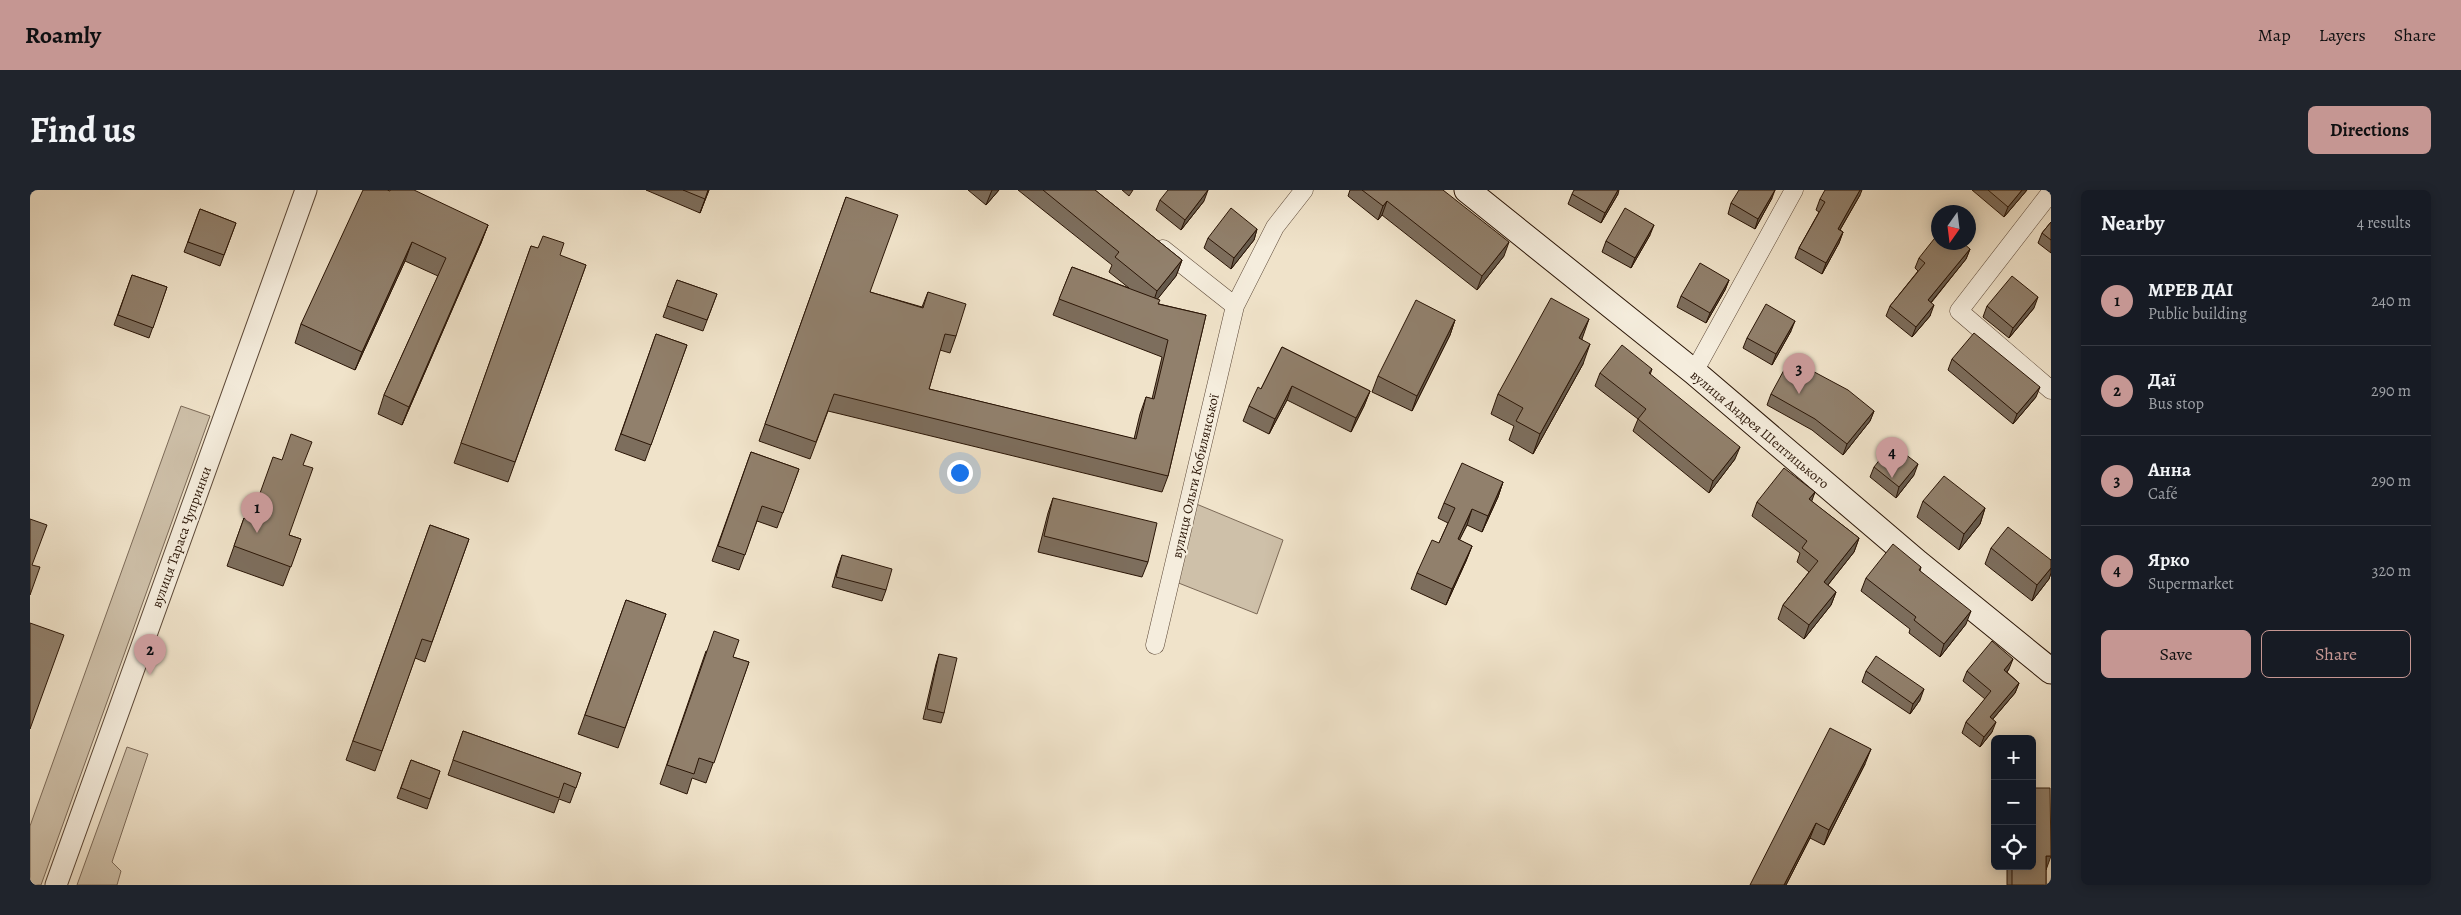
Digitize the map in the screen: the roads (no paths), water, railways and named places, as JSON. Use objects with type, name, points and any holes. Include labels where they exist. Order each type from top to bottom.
[{"type":"main road","name":"вулиця Андрея Шептицького","points":[[1467,190],[1694,372],[1918,563],[2051,671]]},
{"type":"street","name":"вулиця Тараса Чупринки","points":[[56,885],[306,190]]},
{"type":"street","name":"вулиця Ольги Кобилянської","points":[[1154,645],[1235,306],[1276,227],[1304,190]]},
{"type":"street","points":[[1694,372],[1794,190]]},
{"type":"street","points":[[2051,192],[1959,311],[2051,390]]},
{"type":"street","points":[[1151,239],[1235,306]]},
{"type":"place","name":"Анна","points":[[1799,394]]},
{"type":"place","name":"Ярко","points":[[1892,478]]},
{"type":"place","name":"МРЕВ ДАІ","points":[[257,533]]},
{"type":"place","name":"Даї","points":[[150,675]]}]
